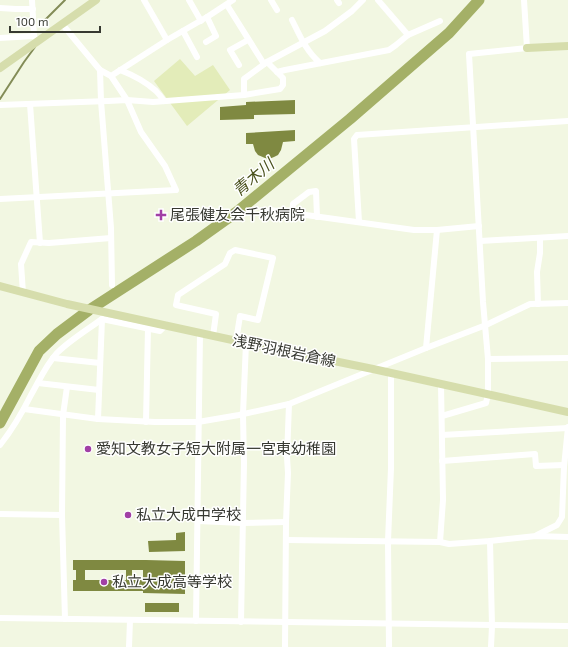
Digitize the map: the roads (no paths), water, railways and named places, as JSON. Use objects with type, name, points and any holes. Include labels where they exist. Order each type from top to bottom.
[{"type":"main road","points":[[0,68],[36,38],[62,24],[96,0]]},
{"type":"main road","points":[[527,48],[568,46]]},
{"type":"main road","name":"浅野羽根岩倉線","points":[[0,286],[67,304],[568,412]]},
{"type":"street","points":[[0,38],[36,38],[32,0]]},
{"type":"street","points":[[144,0],[167,40]]},
{"type":"street","points":[[189,0],[201,21]]},
{"type":"street","points":[[111,76],[233,0]]},
{"type":"street","points":[[271,0],[277,10]]},
{"type":"street","points":[[244,95],[244,79],[266,63],[325,31],[364,0]]},
{"type":"street","points":[[378,0],[408,35]]},
{"type":"street","points":[[442,416],[486,403],[488,394],[488,359],[483,302],[469,54],[527,48],[524,0]]},
{"type":"street","points":[[0,105],[127,100],[153,102],[244,95],[280,89],[283,85],[283,78],[266,63],[248,40],[227,5]]},
{"type":"street","points":[[0,8],[33,9]]},
{"type":"street","points":[[206,42],[216,36],[207,17]]},
{"type":"street","points":[[292,20],[310,54],[320,63]]},
{"type":"street","points":[[278,72],[389,50],[408,35],[440,21]]},
{"type":"street","points":[[0,200],[176,190],[164,166],[141,132],[127,100],[111,76],[100,70],[62,24]]},
{"type":"street","points":[[183,31],[197,57]]},
{"type":"street","points":[[238,65],[230,50],[248,40]]},
{"type":"street","points":[[100,70],[111,238],[112,285]]},
{"type":"street","points":[[120,70],[130,73],[144,82],[156,91],[164,101]]},
{"type":"street","points":[[30,104],[40,243]]},
{"type":"street","points":[[359,222],[354,139],[357,135],[568,122]]},
{"type":"street","points":[[292,214],[293,204],[309,192],[316,191],[316,217]]},
{"type":"street","points":[[270,210],[414,230],[437,230],[479,226]]},
{"type":"street","points":[[426,348],[437,230]]},
{"type":"street","points":[[480,241],[568,236]]},
{"type":"street","points":[[23,293],[21,264],[31,242],[49,243],[111,238]]},
{"type":"street","points":[[538,304],[537,272],[540,253],[540,238]]},
{"type":"street","points":[[213,336],[216,314],[176,305],[178,295],[225,264],[230,253],[235,250],[273,258],[258,320],[240,316],[236,341]]},
{"type":"street","points":[[24,409],[98,419],[146,422],[198,422],[243,414],[289,404],[373,369],[486,325],[530,304],[568,303]]},
{"type":"street","points":[[98,419],[102,319]]},
{"type":"street","points":[[0,445],[24,409],[52,358],[102,319],[160,330],[166,325]]},
{"type":"street","points":[[146,422],[148,328]]},
{"type":"street","points":[[196,621],[200,333]]},
{"type":"street","points":[[241,622],[244,463],[243,414],[246,343]]},
{"type":"street","points":[[52,358],[100,363]]},
{"type":"street","points":[[488,359],[568,358]]},
{"type":"street","points":[[389,647],[388,541],[391,468],[391,374]]},
{"type":"street","points":[[38,383],[99,390]]},
{"type":"street","points":[[440,542],[443,500],[441,384]]},
{"type":"street","points":[[65,619],[62,515],[63,415],[67,387]]},
{"type":"street","points":[[285,647],[289,404]]},
{"type":"street","points":[[442,435],[568,428],[564,465],[566,500],[562,517],[557,525],[536,536]]},
{"type":"street","points":[[442,461],[535,454],[536,466],[564,465]]},
{"type":"street","points":[[0,514],[62,515]]},
{"type":"street","points":[[198,521],[242,523],[286,522]]},
{"type":"street","points":[[286,540],[440,542],[449,544],[536,536],[568,537]]},
{"type":"street","points":[[490,541],[491,647]]},
{"type":"street","points":[[0,618],[568,626]]},
{"type":"street","points":[[129,647],[130,620]]},
{"type":"waterway","points":[[41,24],[65,0]]},
{"type":"waterway","name":"青木川","points":[[0,423],[39,351],[57,334],[89,310],[196,241],[238,211],[350,119],[449,33],[479,0]]},
{"type":"waterway","points":[[0,99],[35,47]]},
{"type":"place","name":"尾張健友会千秋病院","points":[[161,215]]},
{"type":"place","name":"愛知文教女子短大附属一宮東幼稚園","points":[[88,449]]},
{"type":"place","name":"私立大成中学校","points":[[128,515]]},
{"type":"place","name":"私立大成高等学校","points":[[104,582]]}]
